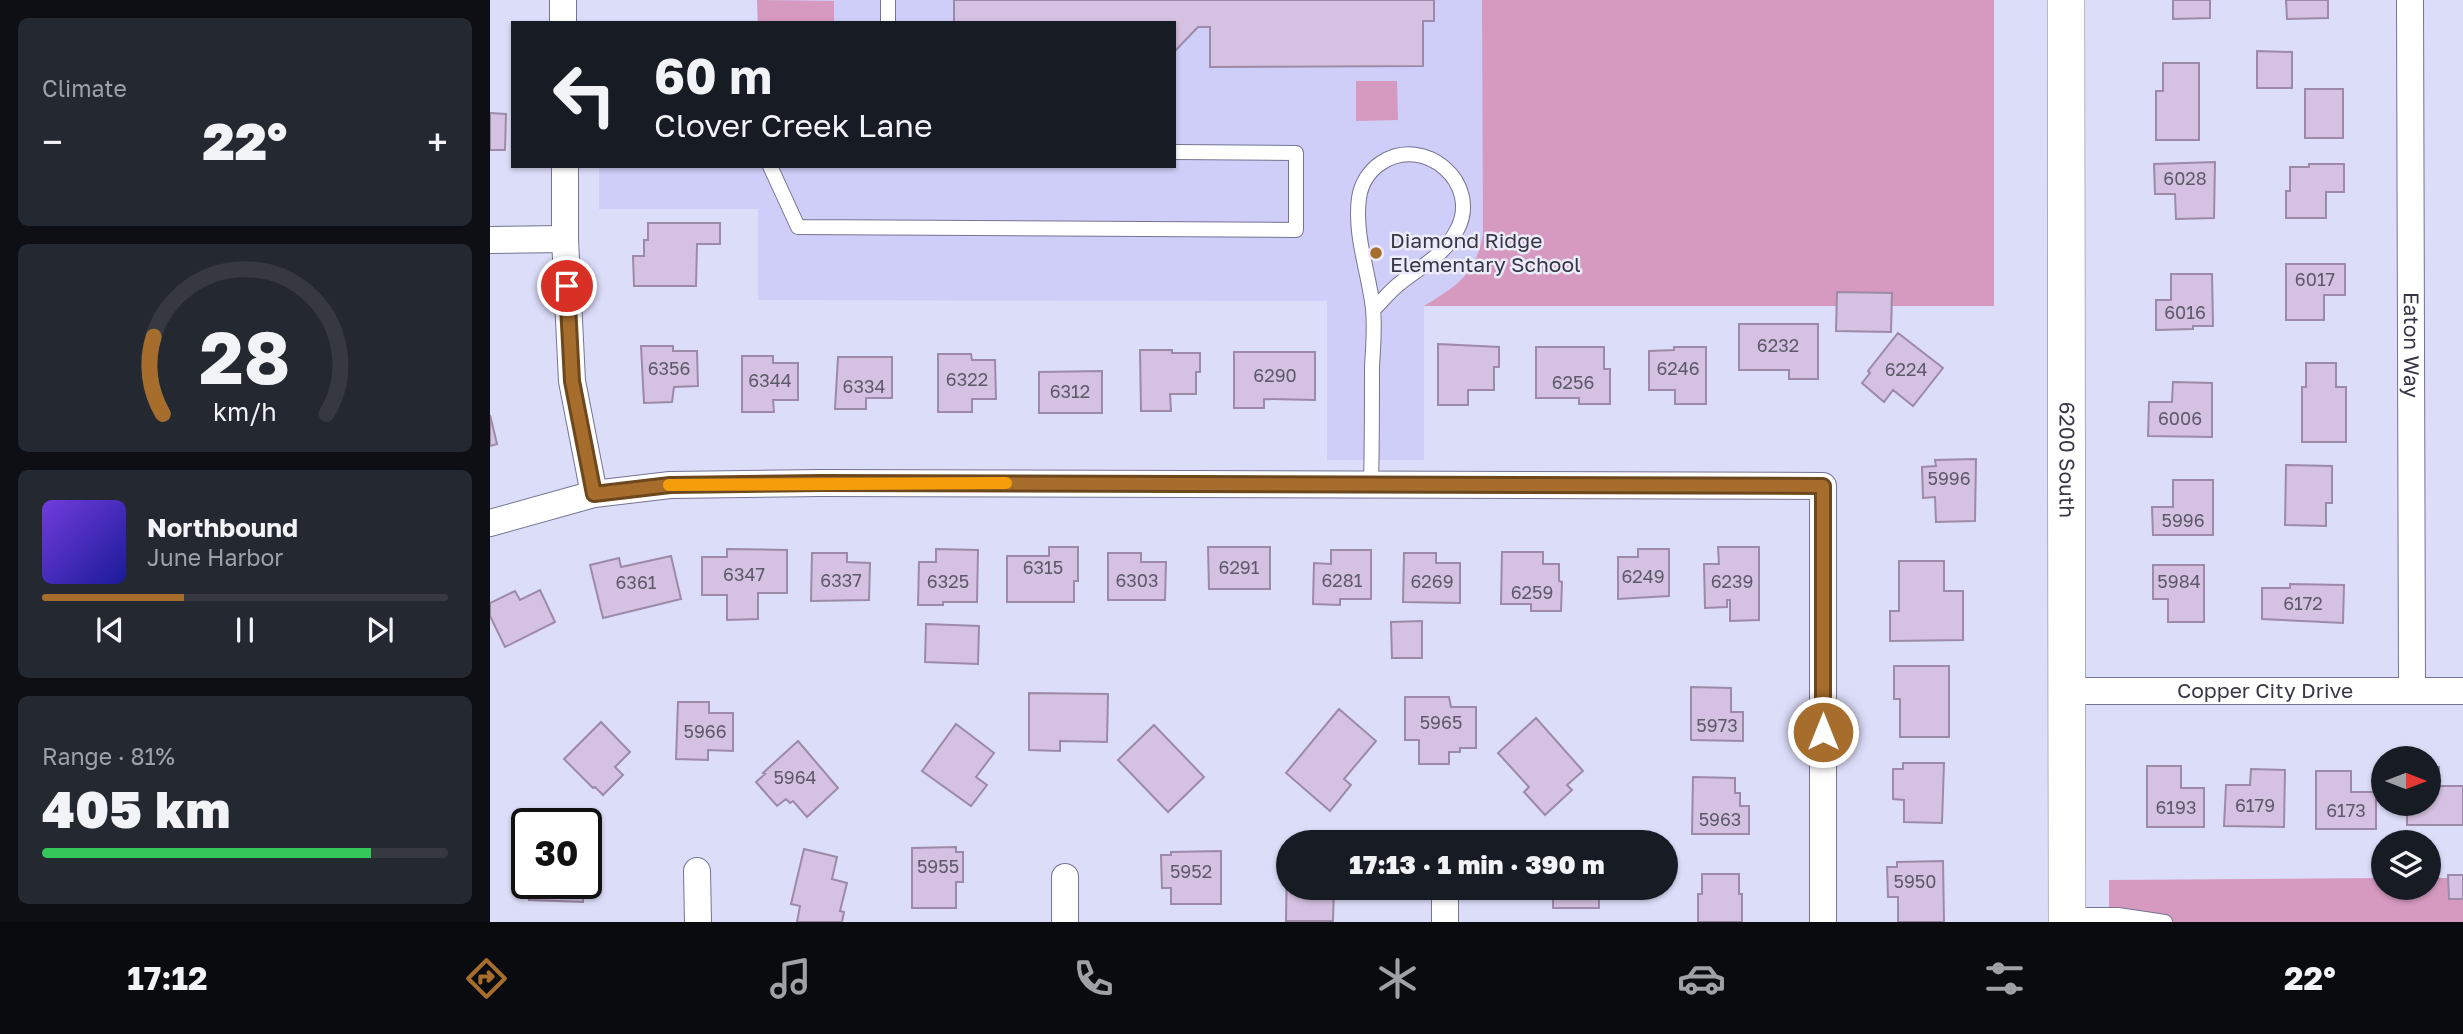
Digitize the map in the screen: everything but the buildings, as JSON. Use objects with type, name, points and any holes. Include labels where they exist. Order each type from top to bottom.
[{"type":"main road","name":"6200 South","points":[[2066,0],[2067,919]]},
{"type":"street","points":[[563,0],[563,21]]},
{"type":"street","name":"Eaton Way","points":[[2410,0],[2412,691]]},
{"type":"street","points":[[565,168],[565,239],[572,381],[594,494]]},
{"type":"street","points":[[490,240],[565,239]]},
{"type":"street","points":[[490,523],[594,494],[670,485],[821,483],[1823,486],[1823,922]]},
{"type":"street","name":"Copper City Drive","points":[[2067,691],[2463,691]]},
{"type":"street","points":[[697,871],[698,922]]},
{"type":"street","points":[[1065,877],[1065,922]]},
{"type":"street","points":[[1445,900],[1445,922]]},
{"type":"lane","points":[[888,0],[888,21]]},
{"type":"lane","points":[[771,168],[798,227],[1296,230],[1296,153],[1176,152]]},
{"type":"lane","points":[[1371,485],[1373,310],[1360,242],[1358,209],[1363,183],[1380,163],[1392,157],[1419,155],[1432,158],[1444,165],[1460,187],[1463,215],[1459,228],[1435,259],[1398,285],[1373,310]]},
{"type":"lane","points":[[2067,919],[2118,915],[2165,922]]},
{"type":"shaded area","name":"Diamond Ridge Elementary School","points":[[757,0],[1994,0],[1994,306],[1424,306],[1424,460],[1327,460],[1327,301],[758,300],[758,209],[599,209],[599,168],[1176,168],[1176,21],[757,21]]},
{"type":"shaded area","points":[[757,0],[834,1],[834,21],[758,21]]},
{"type":"shaded area","points":[[1482,0],[1994,0],[1994,306],[1424,306],[1463,278],[1480,248],[1483,234]]},
{"type":"shaded area","points":[[1356,81],[1397,81],[1398,120],[1356,121]]},
{"type":"shaded area","points":[[2371,878],[2371,900],[2441,900],[2441,878],[2463,878],[2463,922],[2109,922],[2109,880]]},
{"type":"slow traffic","points":[[669,485],[1006,483]]},
{"type":"place","name":"Diamond Ridge Elementary School","points":[[1376,253]]},
{"type":"route","points":[[567,286],[572,381],[594,494],[670,485],[821,483],[1823,486],[1823,732]]}]
